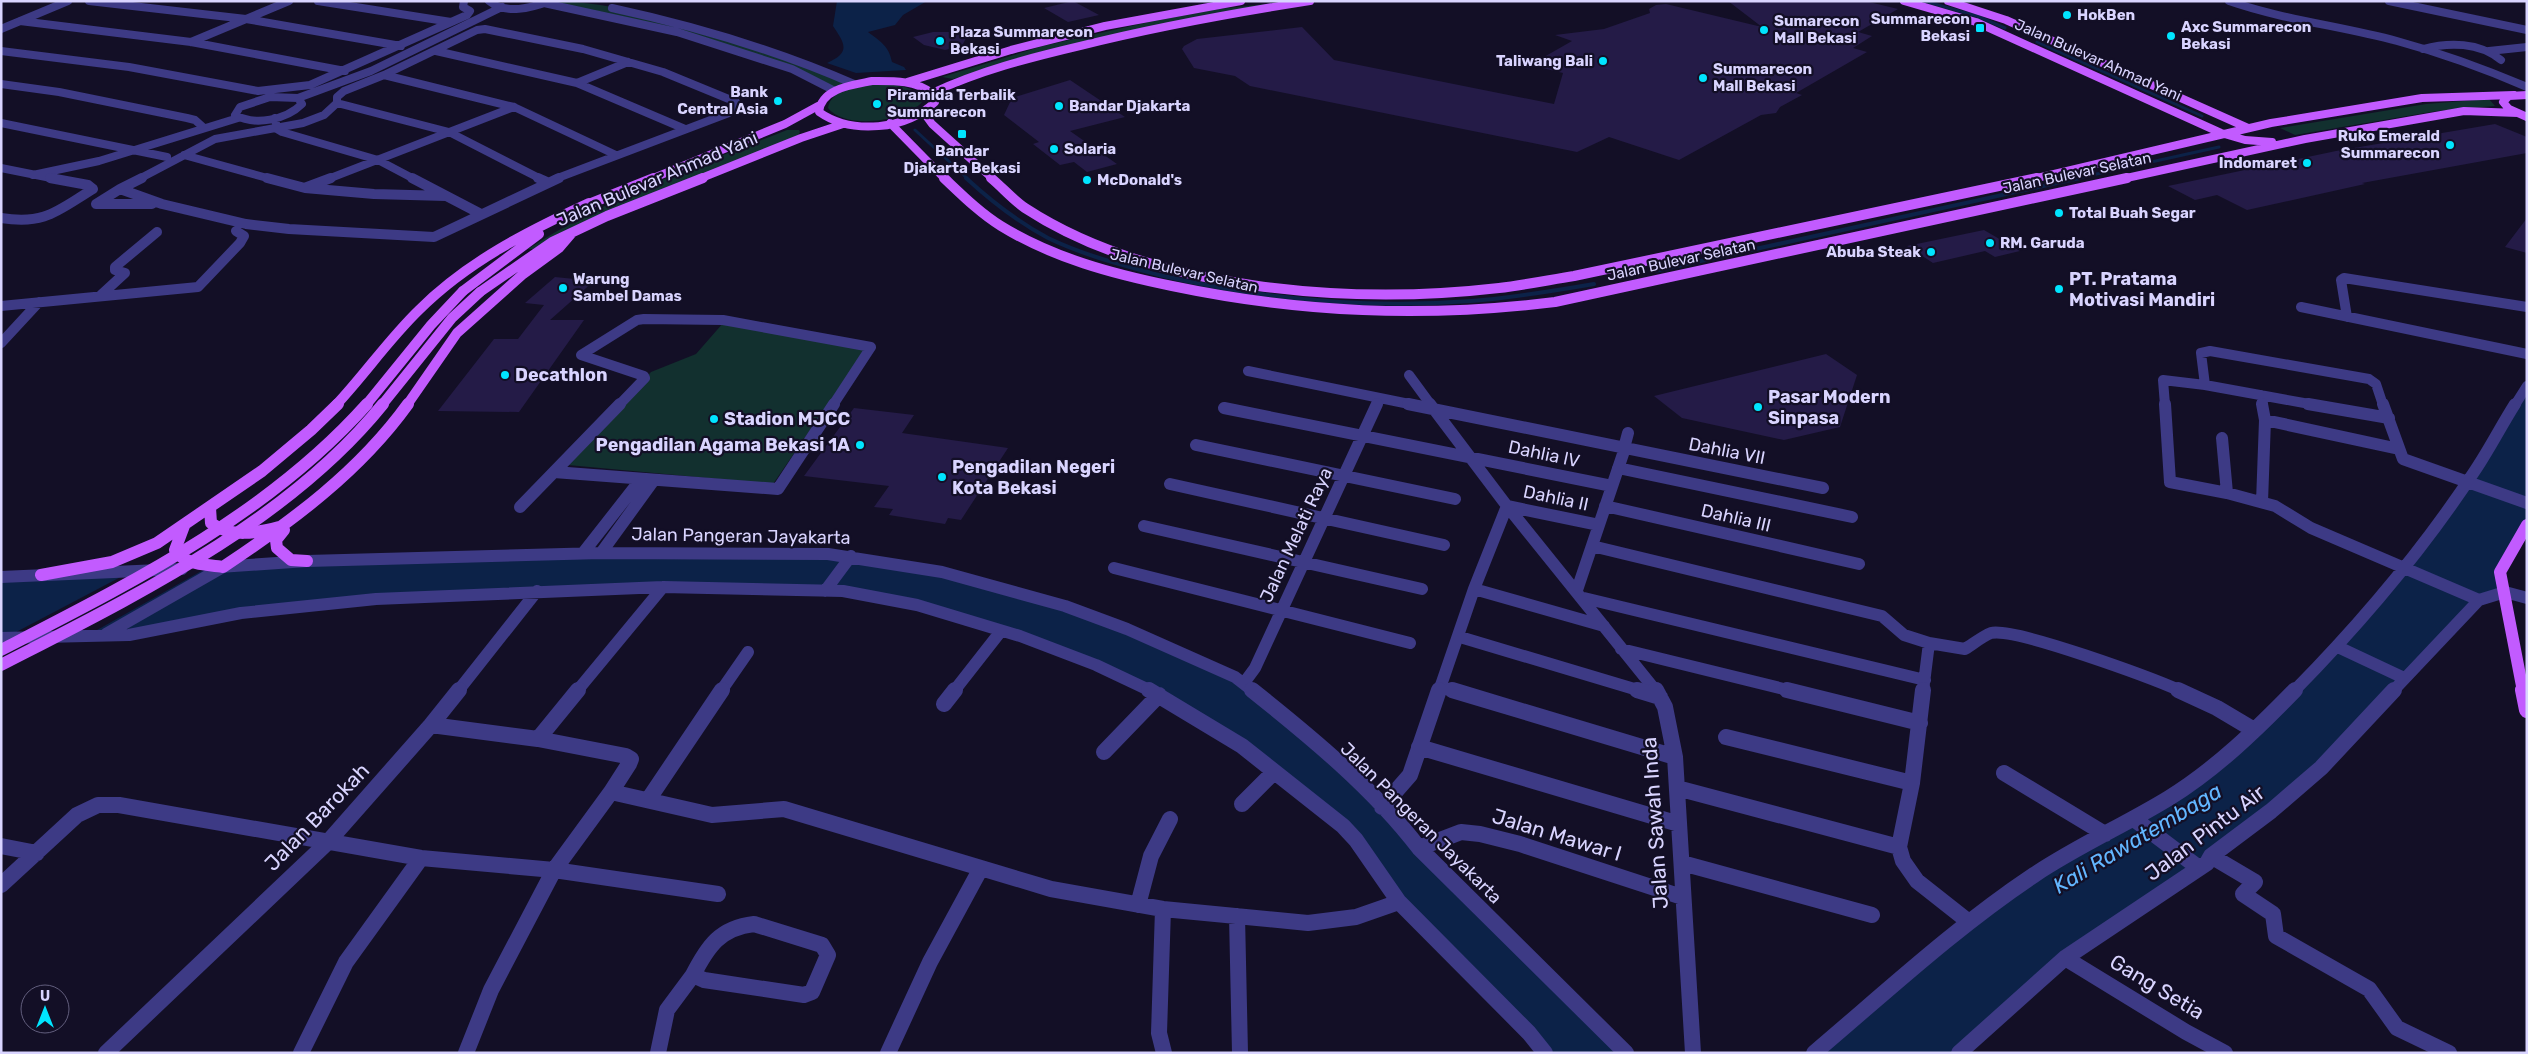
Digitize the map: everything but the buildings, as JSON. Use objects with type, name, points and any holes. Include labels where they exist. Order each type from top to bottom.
[{"type":"main road","points":[[908,82],[941,71],[1105,26],[1241,1]]},
{"type":"main road","points":[[932,93],[957,81],[1030,59],[1136,32],[1310,1]]},
{"type":"main road","name":"Jalan Bulevar Ahmad Yani","points":[[1904,1],[1976,22],[2221,133],[2245,140],[2284,143]]},
{"type":"main road","name":"Jalan Bulevar Ahmad Yani","points":[[1948,1],[2006,20],[2248,128]]},
{"type":"main road","points":[[941,71],[936,80],[957,81]]},
{"type":"main road","points":[[818,106],[819,112],[823,117],[843,124],[890,124],[924,113],[934,102],[932,93],[922,86],[908,82],[890,81],[854,84],[835,91]]},
{"type":"main road","name":"Jalan Bulevar Ahmad Yani","points":[[1,650],[101,599],[166,562],[238,515],[290,476],[342,431],[369,401],[441,312],[463,291],[520,247],[589,203],[774,129],[818,106],[822,99],[835,91]]},
{"type":"main road","name":"Jalan Bulevar Selatan","points":[[924,113],[932,124],[1024,207],[1087,242],[1136,259],[1191,273],[1256,286],[1356,293],[1460,291],[1500,288],[1574,276],[1967,194],[2221,133],[2422,98],[2527,95]]},
{"type":"main road","points":[[2484,96],[2494,102],[2497,110],[2494,111]]},
{"type":"main road","points":[[2514,96],[2505,98],[2503,102],[2506,106],[2522,115]]},
{"type":"main road","name":"Jalan Bulevar Selatan","points":[[890,124],[956,188],[1000,226],[1027,240],[1077,260],[1130,276],[1215,296],[1298,308],[1402,314],[1481,310],[1555,302],[2284,143],[2464,111],[2494,111],[2522,115]]},
{"type":"main road","points":[[2207,127],[2233,125],[2229,120]]},
{"type":"main road","name":"Jalan Bulevar Ahmad Yani","points":[[1,665],[116,606],[181,568],[238,532],[293,492],[366,425],[452,318],[480,292],[523,260],[607,216],[801,138],[843,124]]},
{"type":"main road","points":[[899,132],[900,128],[910,124],[932,124]]},
{"type":"main road","points":[[774,129],[799,128],[806,131],[801,138]]},
{"type":"main road","points":[[2194,140],[2223,142],[2237,149],[2238,153],[2231,156]]},
{"type":"main road","points":[[41,575],[122,558],[143,550],[184,526],[257,475],[323,419],[401,329],[433,297],[478,263],[517,238],[589,203]]},
{"type":"main road","points":[[184,526],[175,550],[180,557],[198,565],[223,567],[288,524],[340,480],[396,420],[457,333],[522,274],[559,248],[571,234]]},
{"type":"main road","points":[[210,508],[211,523],[217,530],[230,532],[268,530],[288,524]]},
{"type":"main road","points":[[288,524],[276,540],[277,548],[291,560],[307,561]]},
{"type":"main road","points":[[2525,532],[2500,572],[2527,710]]},
{"type":"street","points":[[3,19],[48,1]]},
{"type":"street","points":[[1,29],[68,1]]},
{"type":"street","points":[[89,1],[246,19],[401,46]]},
{"type":"street","points":[[191,42],[289,1]]},
{"type":"street","points":[[318,1],[451,22]]},
{"type":"street","points":[[1,51],[129,68],[253,92],[306,86],[345,71],[471,12],[463,7],[464,1]]},
{"type":"street","points":[[489,1],[494,6],[502,7],[523,7],[547,2],[677,32],[792,69],[835,91]]},
{"type":"street","points":[[576,1],[588,4]]},
{"type":"street","points":[[2229,1],[2252,10],[2369,33],[2503,76],[2527,87]]},
{"type":"street","points":[[2389,1],[2527,29]]},
{"type":"street","points":[[238,118],[235,115],[235,111],[253,101],[281,96],[298,98],[378,67],[502,7]]},
{"type":"street","points":[[604,7],[712,32],[769,50],[854,84]]},
{"type":"street","points":[[20,21],[191,42],[345,71]]},
{"type":"street","points":[[120,189],[162,204],[267,227],[429,237],[439,236],[479,214],[547,182],[729,113],[736,107],[736,102],[662,72],[583,49],[490,29],[477,30],[384,75],[338,94],[337,103],[318,118],[277,129],[220,136],[120,189],[96,204],[162,204]]},
{"type":"street","points":[[2422,49],[2432,46],[2453,45],[2489,51],[2527,47]]},
{"type":"street","points":[[436,51],[577,84],[685,129]]},
{"type":"street","points":[[2489,51],[2501,60]]},
{"type":"street","points":[[577,84],[628,62]]},
{"type":"street","points":[[384,75],[514,107],[616,155]]},
{"type":"street","points":[[1,84],[59,92],[187,118],[195,120],[204,128]]},
{"type":"street","points":[[33,175],[81,166],[238,118],[253,120],[275,118],[300,108],[302,101],[298,98]]},
{"type":"street","points":[[337,103],[449,132],[547,182]]},
{"type":"street","points":[[305,188],[514,107]]},
{"type":"street","points":[[275,118],[277,129]]},
{"type":"street","points":[[1,123],[167,157]]},
{"type":"street","points":[[277,129],[290,136],[378,160],[479,214]]},
{"type":"street","points":[[184,155],[305,188],[364,194],[446,196]]},
{"type":"street","points":[[1,168],[88,186],[93,189],[45,218],[20,221],[1,218]]},
{"type":"street","points":[[1,306],[198,287],[240,243],[244,236],[236,231]]},
{"type":"street","points":[[101,295],[125,273],[114,269],[115,267],[157,232]]},
{"type":"street","points":[[2347,317],[2341,280],[2344,278],[2527,307]]},
{"type":"street","points":[[1,343],[39,302]]},
{"type":"street","points":[[2301,307],[2527,354]]},
{"type":"street","points":[[520,507],[645,378],[644,376],[581,355],[637,320],[723,320],[870,347],[855,374],[778,489],[554,472]]},
{"type":"street","points":[[2205,385],[2201,353],[2204,351],[2369,379],[2376,384],[2390,418],[2401,456],[2406,460],[2525,503]]},
{"type":"street","name":"Dahlia VII","points":[[1248,372],[1823,488]]},
{"type":"street","name":"Jalan Sawah Inda","points":[[1409,375],[1507,506],[1580,594],[1621,650],[1660,697],[1665,707],[1675,757],[1693,1053]]},
{"type":"street","points":[[2390,418],[2171,379],[2162,380],[2170,482],[2227,493],[2275,506],[2311,528],[2478,600],[2505,592],[2527,598]]},
{"type":"street","points":[[1814,1053],[1969,922],[2040,871],[2105,834],[2137,821],[2196,779],[2254,730],[2343,649],[2403,569],[2473,484],[2527,386]]},
{"type":"street","points":[[2261,395],[2265,420],[2262,502]]},
{"type":"street","name":"Jalan Melati Raya","points":[[1244,683],[1255,668],[1380,400]]},
{"type":"street","name":"Dahlia lV","points":[[1224,408],[1612,486]]},
{"type":"street","points":[[2265,420],[2399,449]]},
{"type":"street","points":[[1628,433],[1592,546],[1580,594],[1925,680]]},
{"type":"street","points":[[2222,438],[2227,493]]},
{"type":"street","points":[[1196,445],[1456,499]]},
{"type":"street","points":[[1618,468],[1852,517]]},
{"type":"street","points":[[601,553],[648,480]]},
{"type":"street","points":[[583,553],[648,480]]},
{"type":"street","points":[[1170,484],[1444,544]]},
{"type":"street","points":[[1382,807],[1410,775],[1460,637],[1474,589],[1507,506]]},
{"type":"street","name":"Dahlia II","points":[[1507,506],[1599,525]]},
{"type":"street","name":"Dahlia III","points":[[1605,506],[1859,564]]},
{"type":"street","points":[[1144,526],[1422,589]]},
{"type":"street","points":[[1592,546],[1882,616],[1904,635],[1929,642],[1965,649],[1992,633],[2018,635],[2150,676],[2217,708],[2254,730]]},
{"type":"street","name":"Jalan Pangeran Jayakarta","points":[[1,577],[223,567],[307,561],[583,553],[809,553],[851,556],[942,572],[1065,606],[1127,629],[1236,677],[1244,683],[1290,720],[1399,822],[1419,848],[1626,1053]]},
{"type":"street","points":[[824,591],[851,556]]},
{"type":"street","name":"Jalan Pangeran Jayakarta","points":[[1,638],[104,635],[223,567]]},
{"type":"street","points":[[1114,568],[1410,643]]},
{"type":"street","points":[[538,739],[663,587]]},
{"type":"street","points":[[104,635],[129,635],[241,613],[326,603],[537,591],[663,587],[824,591],[843,592],[917,605],[1001,631],[1096,665],[1159,696],[1242,746],[1343,826],[1356,840],[1399,902],[1529,1033],[1545,1053]]},
{"type":"street","points":[[1474,589],[1604,626]]},
{"type":"street","name":"Jalan Barokah","points":[[106,1053],[327,843],[431,726],[537,591]]},
{"type":"street","name":"Jalan Pintu Air","points":[[1959,1053],[2032,985],[2065,958],[2199,868],[2211,856],[2271,811],[2321,768],[2478,600]]},
{"type":"street","points":[[944,704],[1001,631]]},
{"type":"street","points":[[1460,637],[1660,697]]},
{"type":"street","points":[[1929,642],[1912,783],[1899,847],[1903,860],[1917,881],[1969,922]]},
{"type":"street","points":[[2343,649],[2404,678]]},
{"type":"street","points":[[1621,650],[1920,723]]},
{"type":"street","points":[[648,800],[748,652]]},
{"type":"street","points":[[1442,687],[1675,757]]},
{"type":"street","points":[[1104,752],[1159,696]]},
{"type":"street","points":[[431,726],[538,739],[626,756],[631,759],[611,792],[554,870],[491,990],[466,1053]]},
{"type":"street","points":[[1726,737],[1912,783]]},
{"type":"street","points":[[1420,746],[1679,824]]},
{"type":"street","points":[[1242,804],[1274,772]]},
{"type":"street","points":[[2004,773],[2105,834]]},
{"type":"street","points":[[1677,788],[1899,847]]},
{"type":"street","points":[[611,792],[712,814],[725,815],[772,808],[784,810],[1075,895],[1138,905],[1308,923],[1356,917],[1399,902]]},
{"type":"street","points":[[1,885],[77,815],[98,805],[119,805],[421,858],[554,870],[718,894]]},
{"type":"street","points":[[1138,905],[1151,856],[1170,819]]},
{"type":"street","points":[[2137,821],[2199,868]]},
{"type":"street","name":"Jalan Mawar I","points":[[1419,848],[1461,832],[1480,834],[1514,842],[1682,896]]},
{"type":"street","points":[[1,846],[37,853]]},
{"type":"street","points":[[2211,856],[2255,882],[2242,894],[2274,914],[2276,936],[2369,989],[2397,1028],[2448,1053]]},
{"type":"street","points":[[301,1053],[346,962],[421,858]]},
{"type":"street","points":[[1682,863],[1872,915]]},
{"type":"street","points":[[888,1053],[930,962],[981,868]]},
{"type":"street","points":[[1162,908],[1159,1033],[1164,1053]]},
{"type":"street","points":[[1238,916],[1240,1053]]},
{"type":"street","points":[[658,1053],[667,1010],[693,975],[703,956],[727,930],[745,924],[754,924],[822,945],[828,955],[812,992],[804,996],[704,980],[693,975]]},
{"type":"street","name":"Gang Setia","points":[[2065,958],[2186,1032],[2226,1053]]},
{"type":"green space","points":[[549,1],[587,3],[626,9],[665,19],[704,30],[854,84],[835,91],[810,77],[711,42]]},
{"type":"green space","points":[[1293,1],[1046,50],[953,79],[942,77],[1043,46],[1149,22],[1219,9]]},
{"type":"green space","points":[[878,84],[902,86],[917,92],[922,96],[922,102],[914,109],[903,114],[875,121],[847,119],[836,115],[828,108],[830,101],[841,92],[856,87]]},
{"type":"green space","points":[[2489,99],[2495,106],[2437,111],[2295,135],[2280,128],[2426,104]]},
{"type":"green space","points":[[787,130],[799,130],[800,132],[798,135],[533,249],[528,249],[590,213],[622,198],[688,169]]},
{"type":"green space","name":"Stadion MJCC","points":[[724,322],[867,347],[773,484],[568,465],[651,372],[696,354]]},
{"type":"water","points":[[837,1],[927,1],[903,15],[895,25],[868,32],[886,48],[892,62],[904,67],[906,70],[856,73],[827,63],[840,55],[844,47],[833,26]]},
{"type":"water","name":"Kali Rawatembaga","points":[[2527,386],[2527,525],[2500,572],[2505,592],[2487,597],[2321,769],[2065,958],[1959,1053],[1814,1053],[1969,922],[2134,819],[2254,730],[2388,589]]},
{"type":"water","points":[[828,554],[1024,593],[1235,677],[1281,712],[1626,1053],[1545,1053],[1399,902],[1356,840],[1274,772],[1096,665],[874,597],[735,588],[377,599],[129,635],[1,638],[1,577],[254,565]]},
{"type":"pier","points":[[212,565],[83,638],[1,640],[132,571]]},
{"type":"waterway","points":[[1924,1],[1977,16],[2005,28]]},
{"type":"waterway","points":[[2037,42],[2202,116]]},
{"type":"waterway","points":[[915,130],[968,179]]},
{"type":"waterway","points":[[2074,179],[2219,147]]},
{"type":"waterway","points":[[966,178],[1015,218],[1048,238],[1075,250],[1159,275],[1236,290],[1314,300],[1392,304],[1502,298],[1594,284]]},
{"type":"waterway","points":[[1655,271],[2080,178]]},
{"type":"place","name":"HokBen","points":[[2067,15]]},
{"type":"place","name":"Summarecon Bekasi","points":[[1980,28]]},
{"type":"place","name":"Sumarecon Mall Bekasi","points":[[1764,30]]},
{"type":"place","name":"Axc Summarecon Bekasi","points":[[2171,36]]},
{"type":"place","name":"Plaza Summarecon Bekasi","points":[[940,41]]},
{"type":"place","name":"Taliwang Bali","points":[[1603,61]]},
{"type":"place","name":"Summarecon Mall Bekasi","points":[[1703,78]]},
{"type":"place","name":"Bank Central Asia","points":[[778,101]]},
{"type":"place","name":"Piramida Terbalik Summarecon","points":[[877,104]]},
{"type":"place","name":"Bandar Djakarta","points":[[1059,106]]},
{"type":"place","name":"Bandar Djakarta Bekasi","points":[[962,134]]},
{"type":"place","name":"Ruko Emerald Summarecon","points":[[2450,145]]},
{"type":"place","name":"Solaria","points":[[1054,149]]},
{"type":"place","name":"Indomaret","points":[[2307,163]]},
{"type":"place","name":"McDonald's","points":[[1087,180]]},
{"type":"place","name":"Total Buah Segar","points":[[2059,213]]},
{"type":"place","name":"RM. Garuda","points":[[1990,243]]},
{"type":"place","name":"Abuba Steak","points":[[1931,252]]},
{"type":"place","name":"Warung Sambel Damas","points":[[563,288]]},
{"type":"place","name":"PT. Pratama Motivasi Mandiri","points":[[2059,289]]},
{"type":"place","name":"Decathlon","points":[[505,375]]},
{"type":"place","name":"Pasar Modern Sinpasa","points":[[1758,407]]},
{"type":"place","name":"Stadion MJCC","points":[[714,419]]},
{"type":"place","name":"Pengadilan Agama Bekasi 1A","points":[[860,445]]},
{"type":"place","name":"Pengadilan Negeri Kota Bekasi","points":[[942,477]]}]
